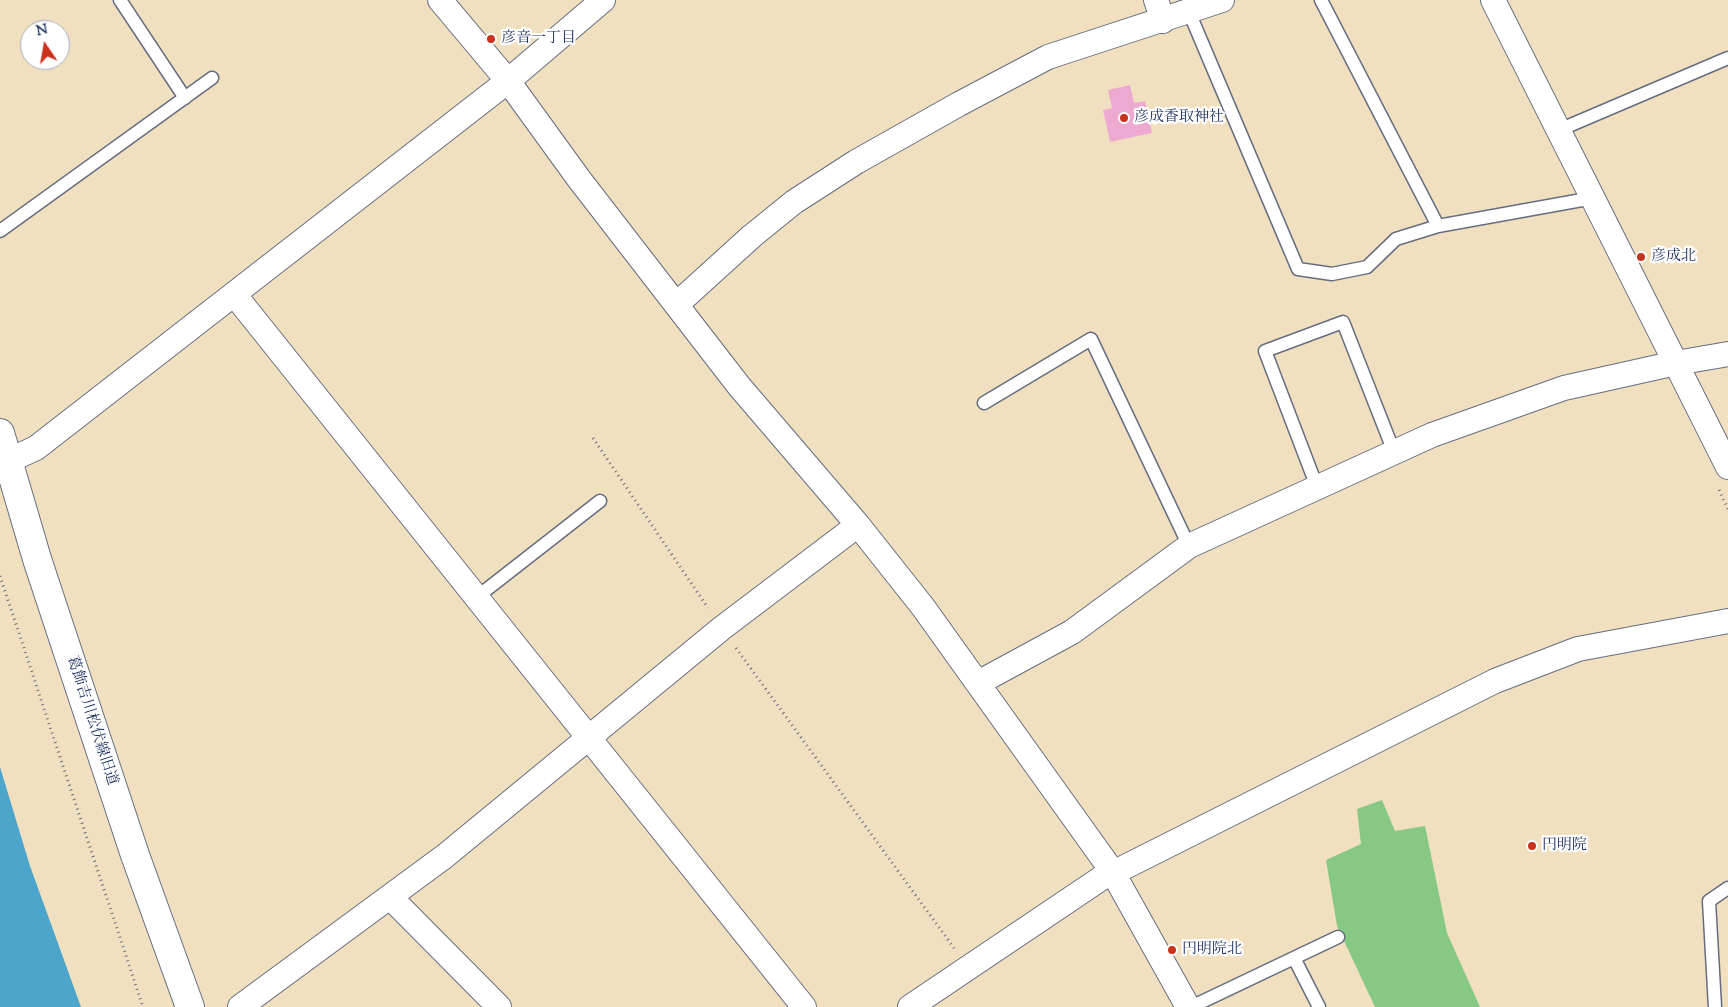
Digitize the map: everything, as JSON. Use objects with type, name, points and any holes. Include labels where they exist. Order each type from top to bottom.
[{"type":"street","points":[[440,0],[508,81],[579,179],[739,386],[858,525],[923,607],[1112,872],[1190,1007]]},
{"type":"street","points":[[8,461],[36,448],[508,81],[603,0]]},
{"type":"street","points":[[676,304],[752,236],[794,202],[856,162],[959,104],[1048,57],[1159,10],[1189,12],[1222,0]]},
{"type":"street","points":[[1493,0],[1728,467]]},
{"type":"street","points":[[234,294],[804,1007]]},
{"type":"street","points":[[978,683],[1072,632],[1189,546],[1432,435],[1564,388],[1676,363],[1728,354]]},
{"type":"street","name":"葛飾吉川松伏線旧道","points":[[0,433],[37,559],[132,846],[190,1007]]},
{"type":"street","points":[[240,1007],[445,856],[722,628],[858,525]]},
{"type":"street","points":[[910,1007],[1112,872],[1495,681],[1578,649],[1728,621]]},
{"type":"street","points":[[390,897],[499,1007]]},
{"type":"lane","points":[[120,0],[185,98]]},
{"type":"lane","points":[[1322,0],[1438,226]]},
{"type":"lane","points":[[1189,12],[1298,270],[1332,274],[1367,267],[1396,239],[1438,226],[1593,198]]},
{"type":"lane","points":[[1559,130],[1728,58]]},
{"type":"lane","points":[[0,231],[212,78]]},
{"type":"lane","points":[[1317,487],[1265,351],[1343,322],[1394,452]]},
{"type":"lane","points":[[984,402],[1091,339],[1189,546]]},
{"type":"lane","points":[[477,597],[600,501]]},
{"type":"lane","points":[[1715,1007],[1709,901],[1728,888]]},
{"type":"lane","points":[[1190,1007],[1338,937]]},
{"type":"lane","points":[[1294,958],[1319,1007]]},
{"type":"path","points":[[593,438],[722,628],[968,967]]},
{"type":"path","points":[[0,576],[143,1007]]},
{"type":"green space","points":[[1382,800],[1395,831],[1425,826],[1447,933],[1480,1007],[1375,1007],[1337,926],[1326,860],[1361,844],[1357,809]]},
{"type":"water","points":[[0,767],[30,866],[81,1007],[0,1007]]},
{"type":"building","points":[[1130,85],[1134,103],[1145,101],[1152,133],[1110,142],[1103,110],[1112,108],[1108,90]]},
{"type":"place","name":"彦音一丁目","points":[[491,39]]},
{"type":"place","name":"彦成香取神社","points":[[1124,118]]},
{"type":"place","name":"彦成北","points":[[1641,257]]},
{"type":"place","name":"円明院","points":[[1532,846]]},
{"type":"place","name":"円明院北","points":[[1172,950]]}]
